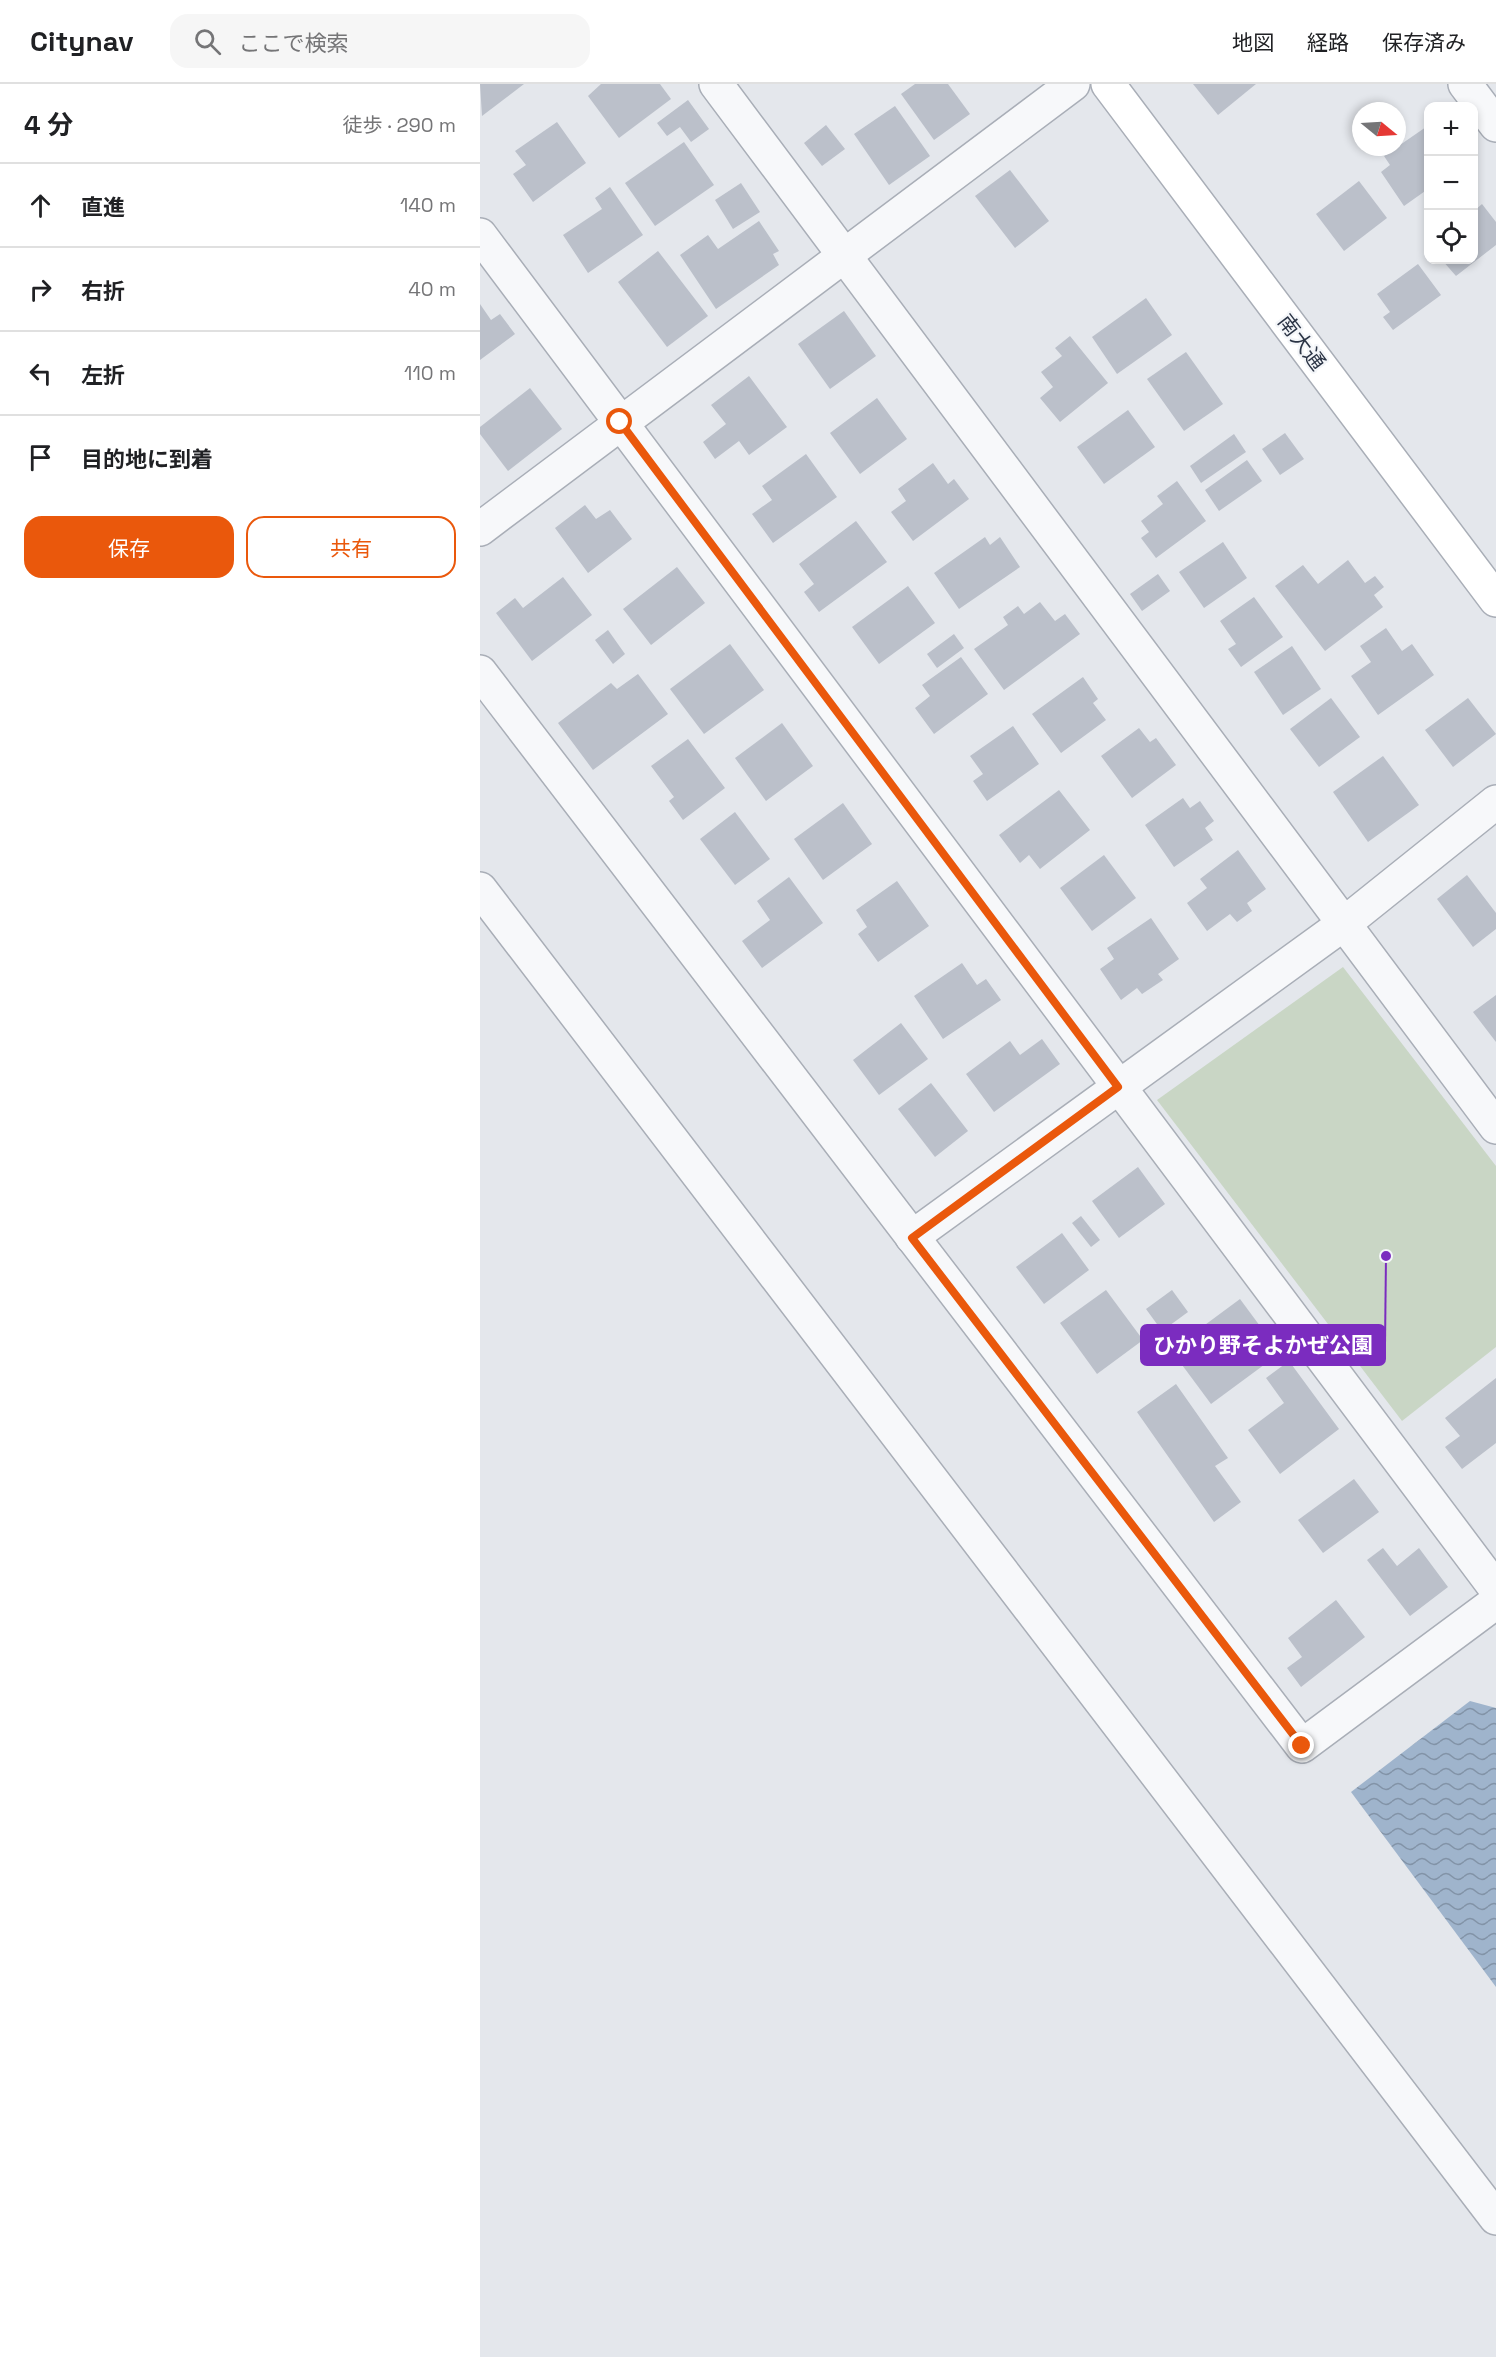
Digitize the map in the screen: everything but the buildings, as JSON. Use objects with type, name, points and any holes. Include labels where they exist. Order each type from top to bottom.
[{"type":"street","points":[[716,84],[1496,1127]]},
{"type":"street","points":[[480,529],[1072,84]]},
{"type":"street","name":"南大通","points":[[1108,84],[1496,600]]},
{"type":"street","points":[[1465,84],[1496,125]]},
{"type":"street","points":[[480,234],[1496,1589]]},
{"type":"street","points":[[480,672],[1302,1746],[1496,1602]]},
{"type":"street","points":[[912,1238],[1345,924],[1496,802]]},
{"type":"street","points":[[480,889],[1496,2218]]},
{"type":"green space","points":[[1343,967],[1496,1166],[1496,1347],[1402,1421],[1157,1100]]},
{"type":"water","points":[[1470,1701],[1496,1708],[1496,1987],[1351,1792]]},
{"type":"place","name":"ひかり野そよかぜ公園","points":[[1386,1256]]},
{"type":"route","points":[[620,422],[1118,1087],[912,1238],[1302,1746]]}]
